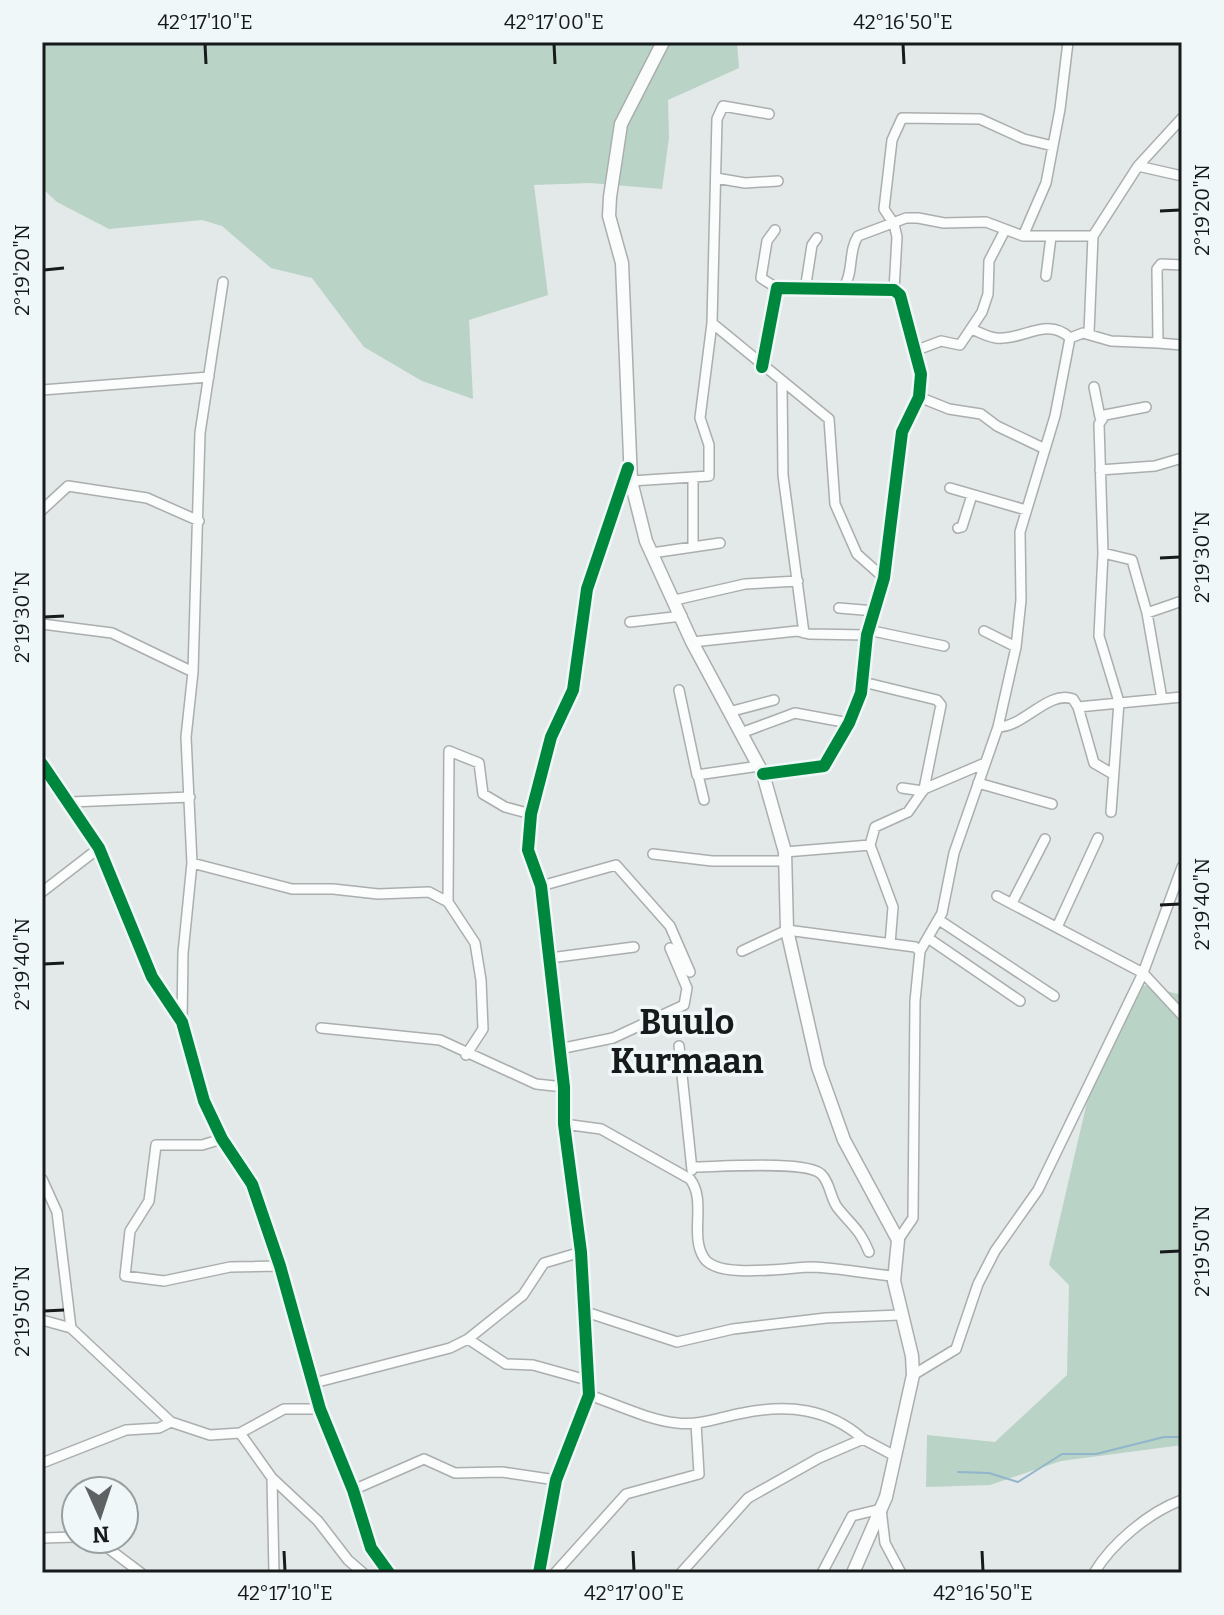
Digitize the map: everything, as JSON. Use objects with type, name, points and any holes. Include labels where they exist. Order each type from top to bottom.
[{"type":"main road","points":[[663,42],[621,124],[610,197],[609,216],[622,263],[629,475],[637,514],[652,553],[692,642],[761,770],[785,857],[787,930],[818,1067],[832,1114],[898,1240],[899,1253],[894,1276],[900,1315],[912,1356],[913,1375],[881,1509],[853,1573]]},
{"type":"street","points":[[1023,236],[1046,183],[1068,42]]},
{"type":"street","points":[[539,1573],[556,1480],[589,1395],[581,1252],[564,1124],[564,1087],[550,958],[541,886],[528,850],[531,814],[551,737],[573,690],[587,589],[629,475],[707,479],[710,473],[709,445],[700,418],[712,323],[716,178],[714,137],[723,106],[769,114]]},
{"type":"street","points":[[894,290],[894,224],[884,209],[892,140],[902,118],[980,119],[1024,139],[1053,146]]},
{"type":"street","points":[[1089,333],[1093,236],[1138,166],[1182,118]]},
{"type":"street","points":[[1138,166],[1182,176]]},
{"type":"street","points":[[716,178],[745,183],[778,181]]},
{"type":"street","points":[[844,287],[852,271],[854,242],[858,236],[906,218],[950,223],[971,220],[1023,236],[1093,236]]},
{"type":"street","points":[[698,775],[824,766],[849,723],[863,682],[868,632],[884,578],[902,432],[919,397],[921,374],[917,350],[900,295],[894,290],[844,287],[805,290],[777,288],[761,278],[768,238],[775,230]]},
{"type":"street","points":[[917,350],[941,341],[960,345],[972,329],[986,300],[989,261],[1005,230]]},
{"type":"street","points":[[1046,276],[1051,237]]},
{"type":"street","points":[[805,290],[812,245],[817,238]]},
{"type":"street","points":[[1158,343],[1157,269],[1161,264],[1182,265]]},
{"type":"street","points":[[223,282],[200,433],[193,672],[186,737],[192,863],[183,953],[182,1022],[204,1101],[222,1139],[252,1184],[280,1266],[320,1409],[353,1490],[371,1548],[389,1573]]},
{"type":"street","points":[[762,367],[777,288]]},
{"type":"street","points":[[712,323],[782,384],[829,419],[835,504],[857,554],[884,578]]},
{"type":"street","points":[[972,329],[1002,338],[1048,329],[1070,338],[1089,333],[1111,341],[1182,345]]},
{"type":"street","points":[[898,1240],[913,1218],[915,1001],[920,951],[939,920],[954,853],[998,727],[1016,647],[1021,600],[1020,532],[1055,416],[1070,338]]},
{"type":"street","points":[[42,390],[209,377]]},
{"type":"street","points":[[782,384],[783,475],[804,633]]},
{"type":"street","points":[[1094,387],[1100,417],[1103,553],[1099,636],[1119,702],[1111,812]]},
{"type":"street","points":[[919,397],[949,409],[981,414],[997,426],[1043,448]]},
{"type":"street","points":[[1100,417],[1146,407]]},
{"type":"street","points":[[1100,470],[1155,466],[1182,458]]},
{"type":"street","points":[[693,479],[693,546]]},
{"type":"street","points":[[42,510],[68,486],[147,498],[199,521]]},
{"type":"street","points":[[950,488],[1026,510]]},
{"type":"street","points":[[958,528],[962,527],[972,495]]},
{"type":"street","points":[[652,553],[720,543]]},
{"type":"street","points":[[1103,553],[1132,560],[1147,613],[1162,699]]},
{"type":"street","points":[[675,600],[745,584],[798,581]]},
{"type":"street","points":[[1147,613],[1182,601]]},
{"type":"street","points":[[839,608],[875,611]]},
{"type":"street","points":[[630,622],[682,616]]},
{"type":"street","points":[[42,624],[112,633],[193,672]]},
{"type":"street","points":[[692,642],[787,631],[868,632],[944,646]]},
{"type":"street","points":[[984,631],[1016,647]]},
{"type":"street","points":[[863,682],[937,700],[941,705],[924,790],[908,812],[875,827],[870,845],[893,907],[890,944]]},
{"type":"street","points":[[679,690],[704,800]]},
{"type":"street","points":[[998,727],[1011,727],[1044,705],[1066,697],[1073,699],[1094,763],[1113,774]]},
{"type":"street","points":[[1078,707],[1182,697]]},
{"type":"street","points":[[729,712],[774,700]]},
{"type":"street","points":[[741,733],[795,713],[849,723]]},
{"type":"street","points":[[448,902],[449,751],[479,763],[483,794],[505,807],[531,814]]},
{"type":"street","points":[[902,788],[924,790],[985,763]]},
{"type":"street","points":[[42,764],[71,802],[99,848],[152,977],[182,1022]]},
{"type":"street","points":[[978,783],[1052,804]]},
{"type":"street","points":[[71,802],[190,797]]},
{"type":"street","points":[[1058,925],[1098,838]]},
{"type":"street","points":[[1012,903],[1045,839]]},
{"type":"street","points":[[653,854],[712,861],[785,857],[870,845]]},
{"type":"street","points":[[42,892],[99,848]]},
{"type":"street","points":[[192,863],[292,889],[378,894],[429,892],[448,902],[475,943],[481,980],[483,1029],[466,1055]]},
{"type":"street","points":[[541,886],[616,865],[670,926],[690,972]]},
{"type":"street","points":[[913,1375],[956,1349],[978,1284],[995,1251],[1038,1190],[1143,973],[1182,867]]},
{"type":"street","points":[[997,896],[1058,925],[1098,951],[1143,973],[1182,1015]]},
{"type":"street","points":[[939,920],[1054,996]]},
{"type":"street","points":[[742,951],[787,930],[920,951]]},
{"type":"street","points":[[928,938],[1020,1001]]},
{"type":"street","points":[[550,958],[634,947]]},
{"type":"street","points":[[559,1049],[613,1038],[684,1005],[687,988],[670,948]]},
{"type":"street","points":[[321,1028],[440,1040],[466,1055],[536,1084],[564,1087]]},
{"type":"street","points":[[679,1046],[692,1167],[690,1179],[697,1194],[699,1244],[704,1258],[712,1266],[730,1270],[814,1267],[894,1276]]},
{"type":"street","points":[[564,1124],[601,1129],[690,1179]]},
{"type":"street","points":[[222,1139],[202,1145],[156,1145],[149,1201],[130,1231],[125,1276],[164,1281],[230,1267],[280,1266]]},
{"type":"street","points":[[692,1167],[780,1166],[815,1170],[822,1175],[839,1209],[861,1231],[869,1252]]},
{"type":"street","points":[[42,1179],[57,1212],[71,1328]]},
{"type":"street","points":[[314,1383],[450,1348],[468,1339],[523,1295],[544,1263],[581,1252]]},
{"type":"street","points":[[586,1312],[677,1342],[733,1329],[826,1318],[900,1315]]},
{"type":"street","points":[[42,1320],[71,1328],[171,1422],[210,1435],[240,1433],[284,1409],[320,1409]]},
{"type":"street","points":[[468,1339],[506,1364],[533,1365],[587,1380]]},
{"type":"street","points":[[589,1395],[675,1423],[720,1421],[741,1413],[799,1408],[846,1424],[863,1439],[895,1456]]},
{"type":"street","points":[[42,1463],[126,1430],[159,1428],[171,1422]]},
{"type":"street","points":[[555,1573],[626,1494],[699,1474],[696,1423]]},
{"type":"street","points":[[240,1433],[272,1478],[318,1521],[348,1560],[363,1573]]},
{"type":"street","points":[[681,1573],[748,1498],[819,1458],[863,1439]]},
{"type":"street","points":[[353,1490],[424,1459],[455,1473],[502,1472],[556,1480]]},
{"type":"street","points":[[272,1478],[274,1573]]},
{"type":"street","points":[[1094,1573],[1103,1559],[1162,1507],[1182,1500]]},
{"type":"street","points":[[822,1573],[852,1516],[881,1509],[885,1543],[901,1573]]},
{"type":"street","points":[[117,1555],[141,1573]]},
{"type":"green space","points":[[42,42],[737,42],[739,68],[668,100],[669,138],[662,189],[590,183],[534,185],[548,295],[469,320],[473,399],[422,381],[364,347],[312,278],[271,268],[222,226],[202,220],[109,229],[57,202],[42,188]]},
{"type":"green space","points":[[1143,985],[1182,995],[1182,1445],[1061,1461],[990,1485],[926,1487],[927,1435],[995,1442],[1067,1375],[1069,1285],[1049,1265],[1094,1072]]},
{"type":"waterway","points":[[958,1472],[989,1473],[1018,1482],[1062,1454],[1096,1454],[1164,1437],[1182,1437]]},
{"type":"cycle path","points":[[762,367],[777,288],[894,290],[900,295],[921,374],[919,397],[902,432],[884,578],[867,635],[861,693],[849,723],[824,766],[763,774]]},
{"type":"cycle path","points":[[539,1573],[556,1480],[589,1395],[581,1252],[564,1124],[564,1087],[541,886],[528,850],[531,814],[551,737],[573,690],[587,589],[628,468]]},
{"type":"cycle path","points":[[42,764],[99,848],[152,977],[182,1022],[204,1101],[222,1139],[252,1184],[280,1266],[320,1409],[353,1490],[371,1548],[389,1573]]},
{"type":"district","name":"Buulo Kurmaan","points":[[687,1042]]}]
